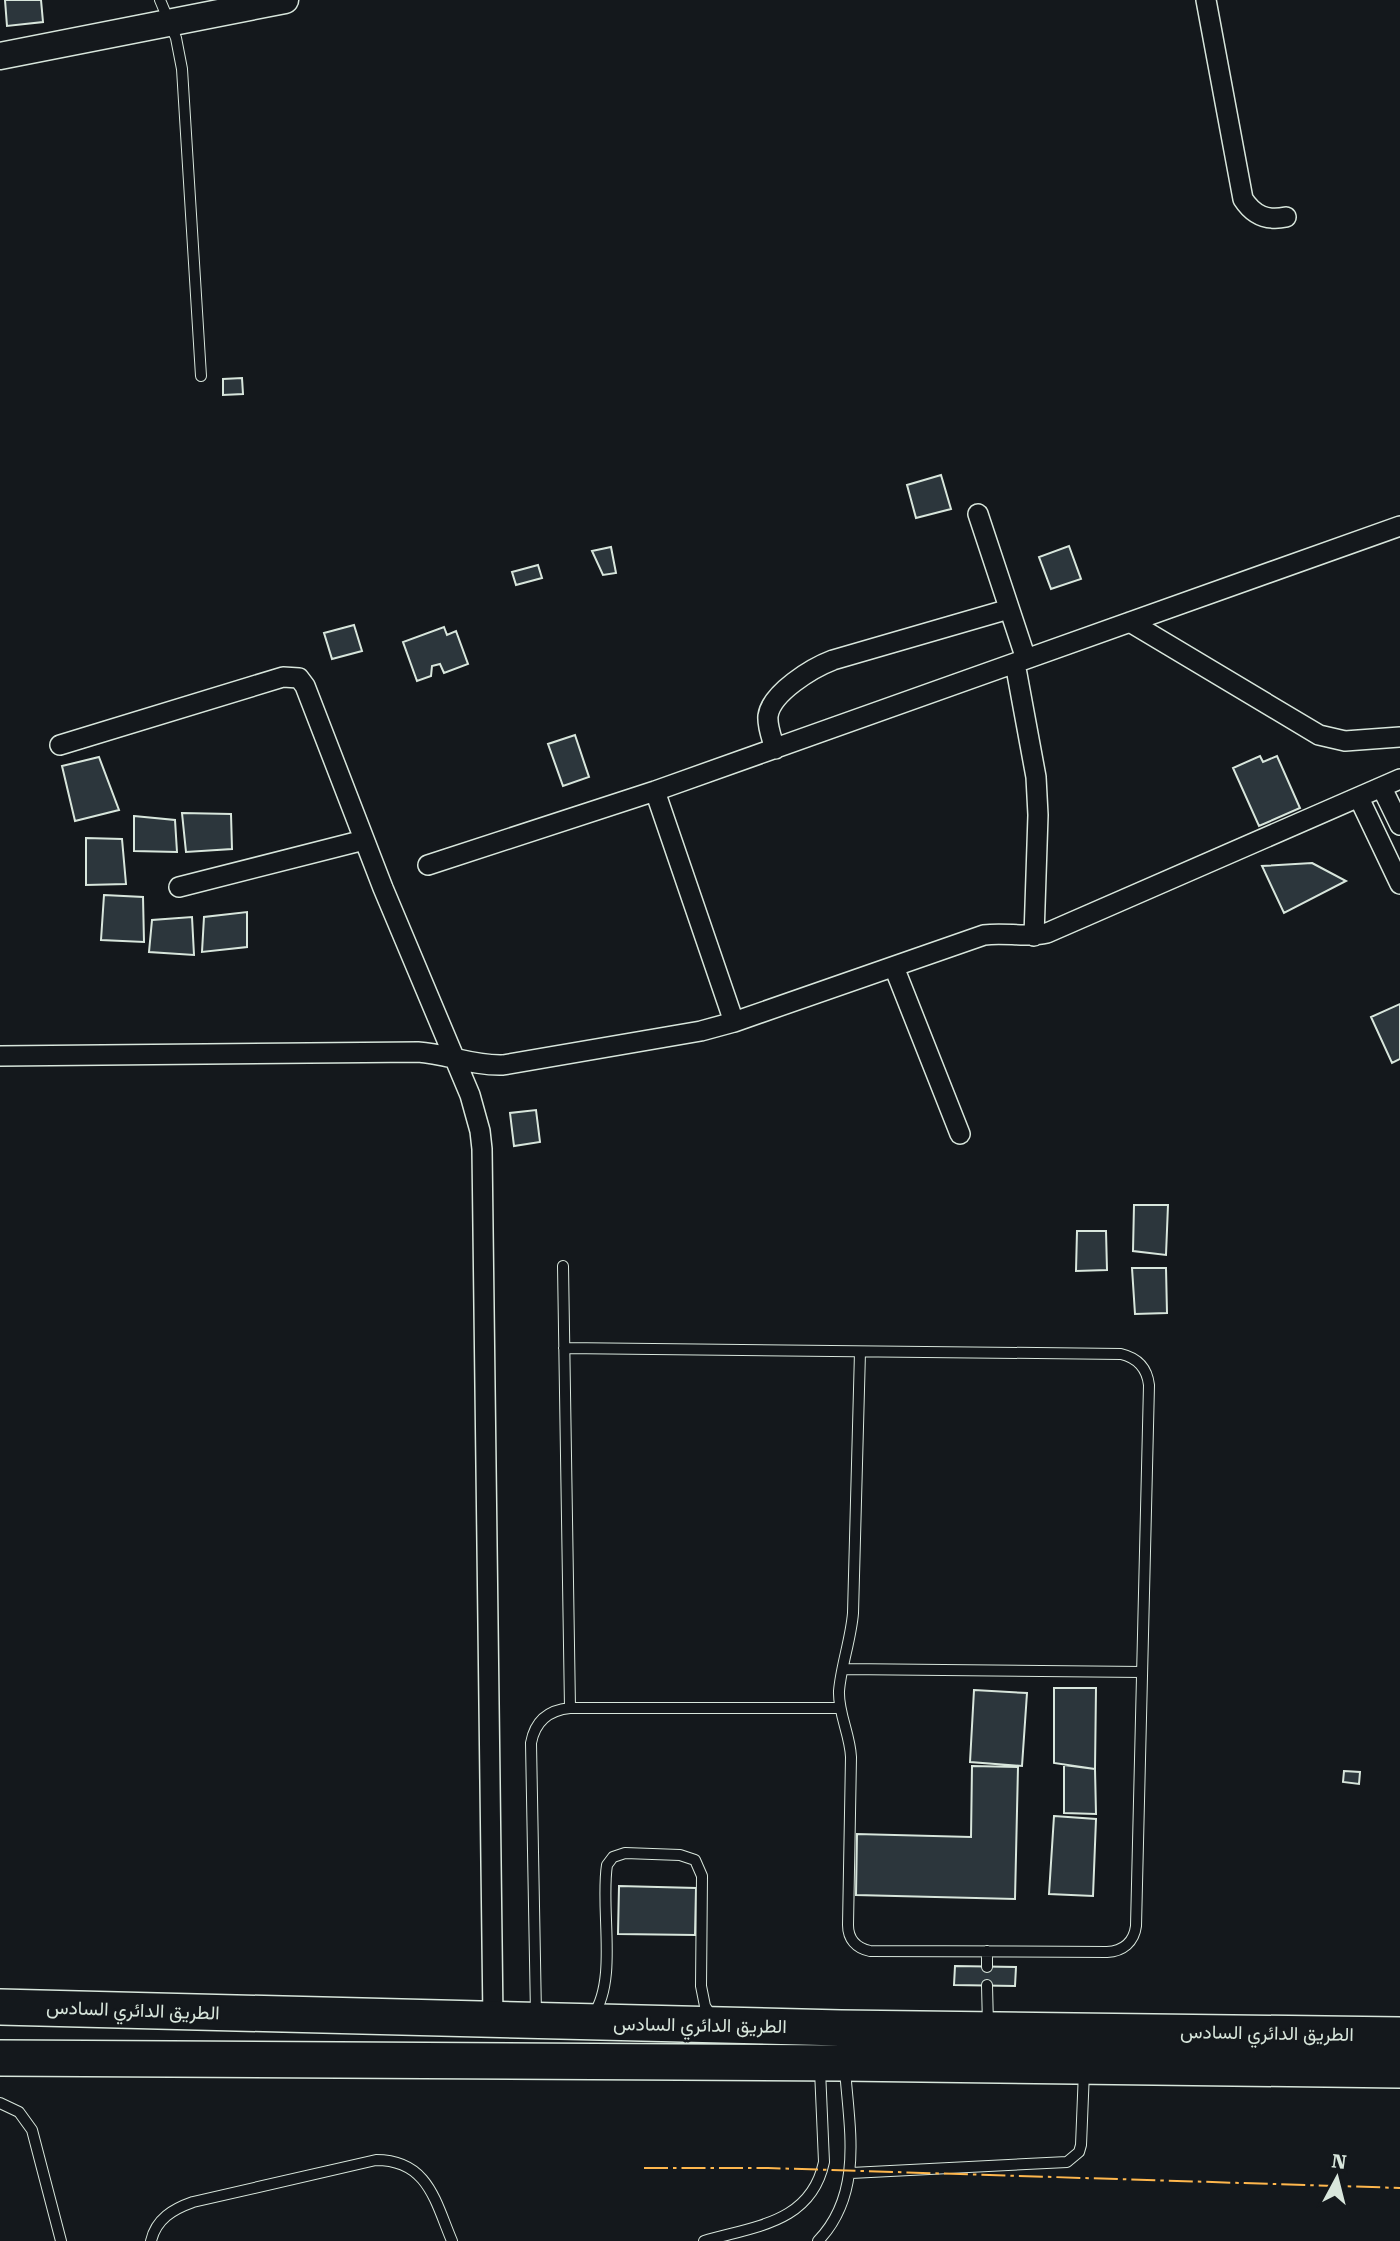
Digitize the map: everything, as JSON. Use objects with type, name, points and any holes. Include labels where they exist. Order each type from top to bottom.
[{"type":"highway","name":"الطريق الدائري السادس","points":[[0,2007],[829,2028],[1400,2035]]},
{"type":"highway","points":[[829,2028],[832,2063]]},
{"type":"highway","name":"الطريق الدائري السادس","points":[[0,2058],[832,2063],[1400,2070]]},
{"type":"street","points":[[0,56],[164,12],[285,0]]},
{"type":"street","points":[[1206,0],[1243,200],[1256,214],[1276,219],[1286,218]]},
{"type":"street","points":[[978,514],[1009,609],[1021,661],[1036,777],[1038,815],[1034,936]]},
{"type":"street","points":[[428,865],[655,791],[1400,526]]},
{"type":"street","points":[[775,749],[769,727],[770,709],[775,701],[808,672],[833,660],[1009,609]]},
{"type":"street","points":[[1130,622],[1319,734],[1345,741],[1400,737]]},
{"type":"street","points":[[60,745],[282,677],[299,678],[306,686],[364,840],[455,1057],[475,1112],[482,1150],[492,2020]]},
{"type":"street","points":[[0,1056],[418,1052],[455,1057],[479,1064],[503,1065],[677,1036],[734,1022],[984,935],[1034,936],[1047,933],[1400,779]]},
{"type":"street","points":[[1381,788],[1400,825]]},
{"type":"street","points":[[655,791],[734,1022]]},
{"type":"street","points":[[1359,798],[1400,884]]},
{"type":"street","points":[[179,887],[364,840]]},
{"type":"street","points":[[894,967],[960,1134]]},
{"type":"lane","points":[[164,12],[179,52],[182,69],[201,376]]},
{"type":"lane","points":[[563,1266],[570,1708]]},
{"type":"lane","points":[[564,1349],[1122,1354],[1140,1363],[1148,1377],[1149,1385],[1136,1926],[1132,1939],[1121,1949],[870,1951],[859,1948],[850,1939],[851,1757],[848,1732],[840,1708],[839,1690],[853,1613],[860,1352]]},
{"type":"lane","points":[[844,1669],[1142,1672]]},
{"type":"lane","points":[[537,2022],[531,1743],[532,1734],[541,1720],[559,1709],[570,1708],[840,1708]]},
{"type":"lane","points":[[587,2022],[595,2014],[604,1993],[607,1865],[613,1857],[625,1853],[688,1856],[699,1865],[702,1876],[702,1996],[711,2017],[720,2025]]},
{"type":"lane","points":[[987,1951],[987,1967]]},
{"type":"lane","points":[[988,1985],[988,2029]]},
{"type":"lane","points":[[818,2241],[842,2206],[851,2173],[852,2157],[832,2063]]},
{"type":"lane","points":[[704,2241],[778,2220],[790,2215],[809,2198],[822,2175],[832,2063]]},
{"type":"lane","points":[[851,2173],[1067,2162],[1079,2152],[1081,2145],[1085,2066]]},
{"type":"lane","points":[[0,2103],[19,2112],[32,2130],[61,2241]]},
{"type":"lane","points":[[151,2241],[163,2218],[177,2208],[193,2202],[376,2160],[401,2163],[421,2175],[452,2241]]},
{"type":"building","points":[[5,0],[41,0],[43,22],[7,26]]},
{"type":"building","points":[[242,378],[243,394],[223,395],[223,379]]},
{"type":"building","points":[[941,475],[951,509],[916,518],[907,485]]},
{"type":"building","points":[[1069,546],[1081,579],[1051,589],[1039,557]]},
{"type":"building","points":[[611,547],[616,573],[603,575],[592,551]]},
{"type":"building","points":[[538,565],[542,578],[516,585],[512,572]]},
{"type":"building","points":[[354,625],[362,651],[332,659],[324,633]]},
{"type":"building","points":[[444,627],[447,635],[456,631],[468,664],[444,673],[440,664],[432,666],[431,676],[417,681],[403,642]]},
{"type":"building","points":[[575,735],[589,777],[563,786],[548,744]]},
{"type":"building","points":[[1260,756],[1263,762],[1277,756],[1300,808],[1259,826],[1233,768]]},
{"type":"building","points":[[99,757],[119,810],[75,821],[62,766]]},
{"type":"building","points":[[182,813],[231,814],[232,849],[186,852]]},
{"type":"building","points":[[134,816],[175,820],[177,852],[134,851]]},
{"type":"building","points":[[86,838],[122,839],[126,884],[86,885]]},
{"type":"building","points":[[1312,863],[1346,881],[1284,913],[1262,866]]},
{"type":"building","points":[[104,895],[143,897],[144,942],[101,940]]},
{"type":"building","points":[[247,912],[247,947],[202,952],[204,917]]},
{"type":"building","points":[[192,917],[194,955],[149,952],[152,920]]},
{"type":"building","points":[[1400,1004],[1400,1059],[1392,1063],[1371,1017]]},
{"type":"building","points":[[536,1110],[540,1142],[514,1146],[510,1113]]},
{"type":"building","points":[[1134,1205],[1168,1205],[1166,1255],[1133,1251]]},
{"type":"building","points":[[1077,1231],[1106,1231],[1107,1270],[1076,1271]]},
{"type":"building","points":[[1132,1268],[1166,1268],[1167,1313],[1135,1314]]},
{"type":"building","points":[[1054,1688],[1096,1688],[1095,1769],[1054,1763]]},
{"type":"building","points":[[974,1690],[1027,1693],[1022,1766],[970,1762]]},
{"type":"building","points":[[1064,1765],[1095,1769],[1096,1814],[1064,1813]]},
{"type":"building","points":[[972,1766],[1018,1767],[1015,1899],[856,1895],[857,1834],[971,1837]]},
{"type":"building","points":[[1344,1771],[1360,1772],[1359,1784],[1343,1782]]},
{"type":"building","points":[[1054,1816],[1096,1819],[1093,1896],[1049,1894]]},
{"type":"building","points":[[619,1886],[696,1888],[695,1935],[618,1934]]},
{"type":"building","points":[[955,1966],[1016,1967],[1015,1986],[954,1985]]},
{"type":"power","points":[[644,2168],[768,2168],[1400,2188]]}]
